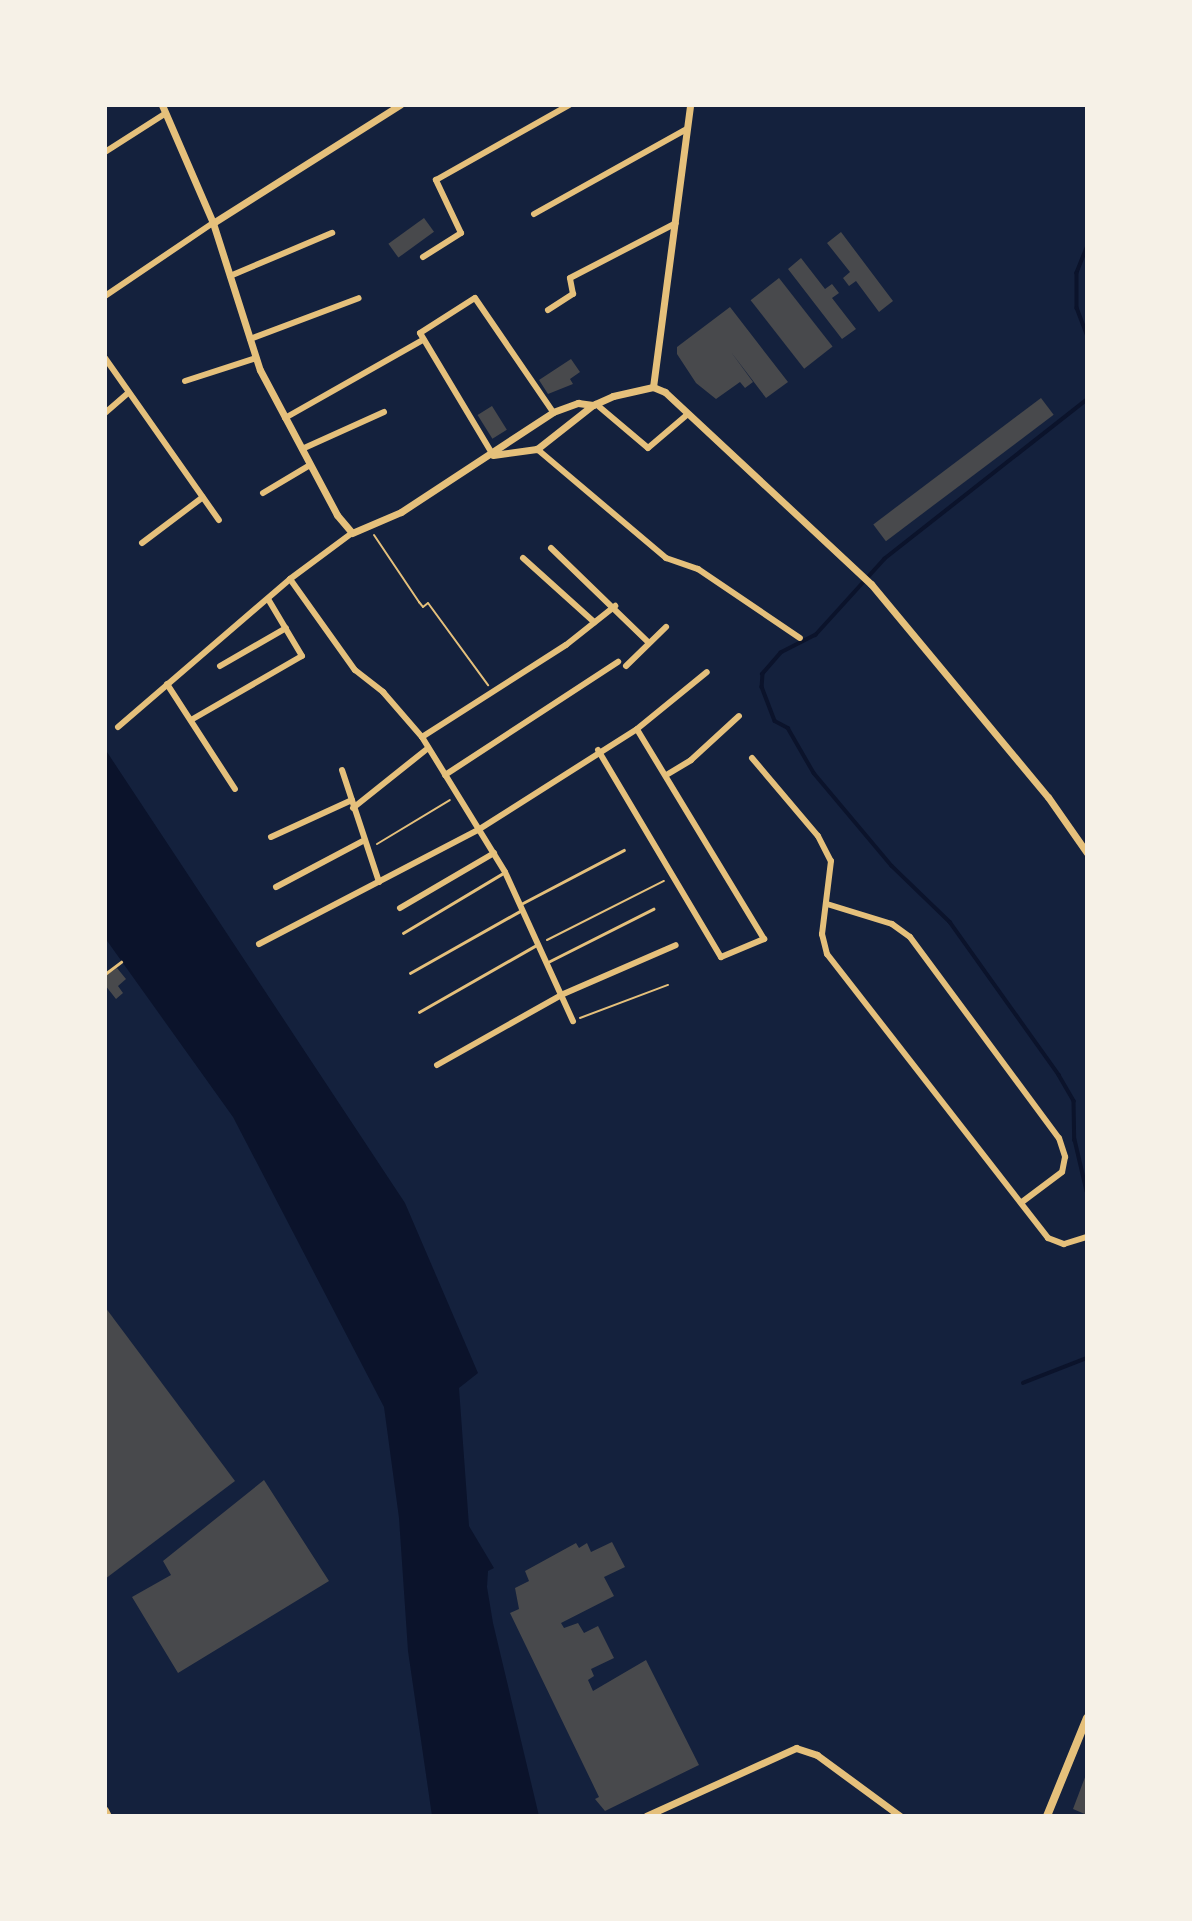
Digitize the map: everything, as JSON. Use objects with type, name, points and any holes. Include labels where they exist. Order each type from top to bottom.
[{"type":"main road","points":[[1047,1816],[1087,1718]]},
{"type":"street","points":[[105,296],[400,105]]},
{"type":"street","points":[[423,257],[461,233],[436,180],[569,105]]},
{"type":"street","points":[[653,387],[677,222],[690,105]]},
{"type":"street","points":[[105,152],[164,109],[214,223],[256,358],[310,465],[352,533]]},
{"type":"street","points":[[534,214],[687,129]]},
{"type":"street","points":[[548,310],[573,294],[570,278],[677,222]]},
{"type":"street","points":[[230,276],[332,233]]},
{"type":"street","points":[[250,340],[359,298]]},
{"type":"street","points":[[493,455],[420,332],[475,298],[553,412]]},
{"type":"street","points":[[285,418],[423,340]]},
{"type":"street","points":[[105,358],[127,394],[219,520]]},
{"type":"street","points":[[186,381],[256,358]]},
{"type":"street","points":[[118,727],[290,579],[352,533],[370,528],[416,503],[465,467],[493,455],[553,412],[578,403],[594,404],[653,387],[665,392],[871,584],[1048,797],[1087,853]]},
{"type":"street","points":[[105,413],[127,394]]},
{"type":"street","points":[[594,404],[648,448],[688,414]]},
{"type":"street","points":[[493,455],[537,449],[594,404]]},
{"type":"street","points":[[302,449],[384,412]]},
{"type":"street","points":[[537,449],[666,558],[698,569],[800,638]]},
{"type":"street","points":[[263,492],[310,465]]},
{"type":"street","points":[[142,543],[203,497]]},
{"type":"street","points":[[551,548],[615,606],[649,643]]},
{"type":"street","points":[[523,558],[594,622]]},
{"type":"street","points":[[290,579],[355,670],[383,692],[422,737],[505,872],[540,943],[572,1021]]},
{"type":"street","points":[[191,720],[302,656],[268,598]]},
{"type":"street","points":[[422,737],[493,692],[615,606]]},
{"type":"street","points":[[626,666],[666,627]]},
{"type":"street","points":[[220,666],[286,628]]},
{"type":"street","points":[[445,775],[618,662]]},
{"type":"street","points":[[259,944],[478,830],[598,750],[637,729],[707,671]]},
{"type":"street","points":[[167,684],[235,789]]},
{"type":"street","points":[[668,774],[691,760],[739,716]]},
{"type":"street","points":[[598,750],[721,957],[764,939],[668,774],[637,729]]},
{"type":"street","points":[[271,836],[352,804],[427,749]]},
{"type":"street","points":[[752,758],[818,836],[831,861],[822,934],[827,954],[1056,1243],[1087,1237]]},
{"type":"street","points":[[342,770],[366,851],[379,882]]},
{"type":"street","points":[[276,887],[363,841]]},
{"type":"street","points":[[400,908],[494,853]]},
{"type":"street","points":[[827,904],[891,924],[910,937],[1059,1138],[1065,1157],[1062,1172],[1022,1202]]},
{"type":"street","points":[[437,1065],[561,995],[676,945]]},
{"type":"street","points":[[646,1816],[788,1751],[804,1748],[900,1816]]},
{"type":"street","points":[[105,1810],[108,1816]]},
{"type":"lane","points":[[411,973],[522,906],[624,850]]},
{"type":"lane","points":[[403,933],[505,872]]},
{"type":"lane","points":[[548,962],[653,909]]},
{"type":"lane","points":[[419,1012],[540,943]]},
{"type":"lane","points":[[105,974],[121,962]]},
{"type":"path","points":[[370,528],[419,602],[423,607],[428,603],[493,692]]},
{"type":"path","points":[[366,851],[457,796]]},
{"type":"path","points":[[540,943],[672,876]]},
{"type":"path","points":[[572,1021],[668,985]]},
{"type":"water","points":[[105,749],[405,1203],[478,1373],[459,1388],[469,1526],[494,1568],[488,1571],[487,1587],[493,1623],[539,1816],[432,1816],[408,1651],[399,1518],[384,1407],[233,1117],[105,938]]},
{"type":"building","points":[[424,218],[434,232],[398,258],[388,244]]},
{"type":"building","points":[[841,232],[893,301],[879,312],[856,281],[849,286],[843,278],[850,272],[827,243]]},
{"type":"building","points":[[801,258],[825,289],[832,284],[839,293],[832,298],[856,329],[842,339],[788,269]]},
{"type":"building","points":[[779,278],[833,347],[804,369],[751,300]]},
{"type":"building","points":[[730,307],[788,382],[766,398],[731,352],[753,382],[745,388],[740,382],[716,399],[696,383],[677,354],[677,347]]},
{"type":"building","points":[[571,359],[580,372],[570,379],[573,384],[548,394],[539,380]]},
{"type":"building","points":[[1041,398],[1054,415],[886,541],[873,524]]},
{"type":"building","points":[[492,406],[507,430],[492,439],[478,415]]},
{"type":"building","points":[[117,968],[126,979],[118,986],[123,993],[116,999],[105,985],[105,976]]},
{"type":"building","points":[[105,1307],[235,1481],[105,1579]]},
{"type":"building","points":[[264,1480],[329,1581],[178,1673],[132,1597],[171,1575],[163,1561]]},
{"type":"building","points":[[612,1542],[625,1567],[604,1577],[614,1596],[561,1623],[564,1628],[578,1623],[584,1633],[598,1626],[614,1658],[591,1669],[594,1676],[588,1680],[593,1691],[646,1660],[699,1765],[605,1811],[595,1799],[599,1797],[510,1613],[519,1609],[515,1588],[529,1581],[525,1571],[576,1543],[579,1548],[587,1543],[591,1552]]},
{"type":"building","points":[[1087,1772],[1087,1815],[1073,1809]]},
{"type":"waterway","points":[[1087,248],[1077,273],[1077,308],[1087,334]]},
{"type":"waterway","points":[[1087,400],[885,559],[816,635],[781,653],[763,674],[762,687],[775,721],[788,728],[814,773],[892,866],[950,922],[1059,1075],[1074,1101],[1075,1140],[1087,1191]]},
{"type":"waterway","points":[[1023,1383],[1087,1358]]}]
